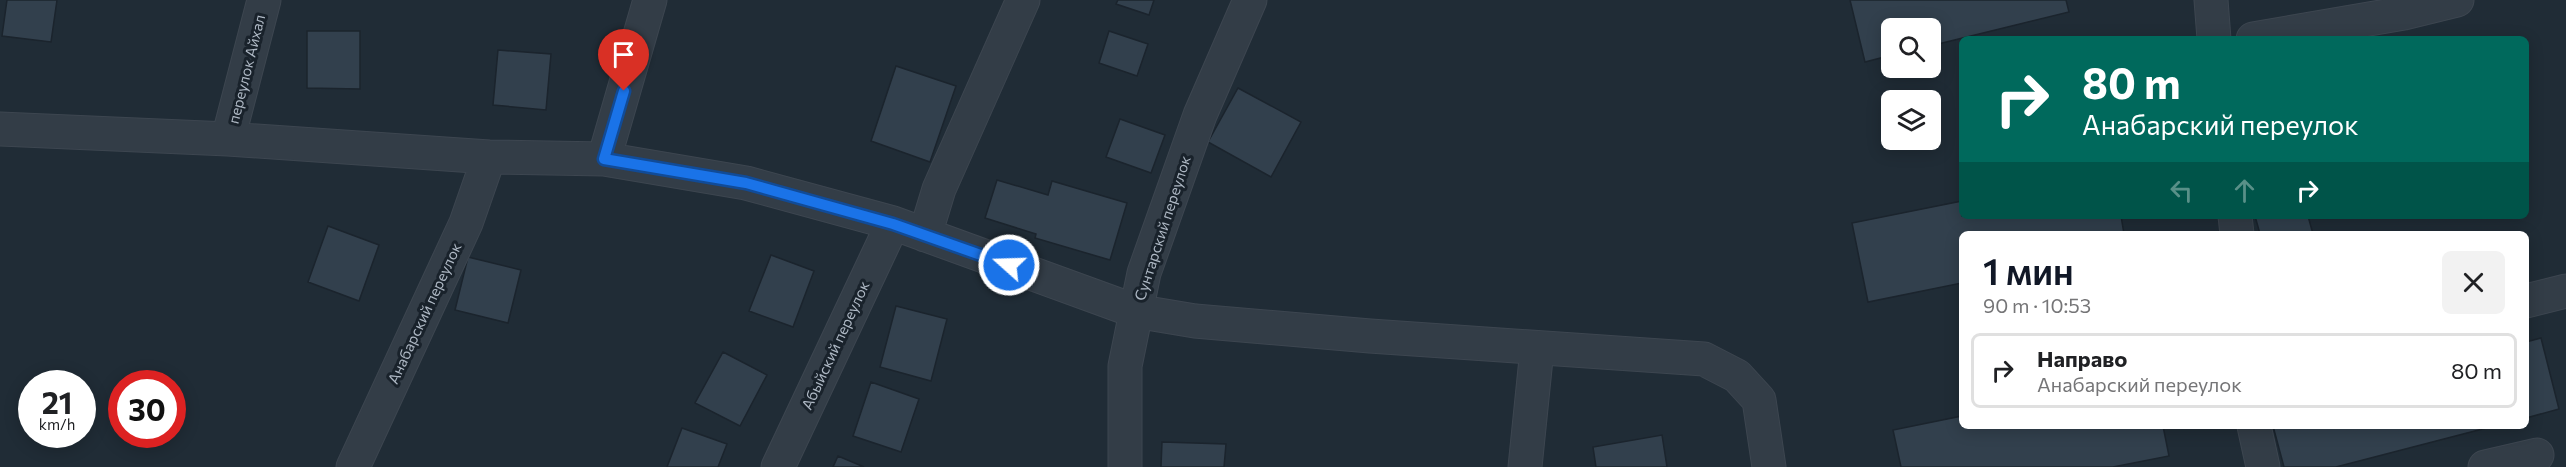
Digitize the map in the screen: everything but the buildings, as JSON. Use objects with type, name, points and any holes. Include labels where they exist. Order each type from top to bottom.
[{"type":"street","name":"переулок Айхал","points":[[228,139],[264,0]]},
{"type":"street","points":[[604,159],[650,0]]},
{"type":"street","points":[[925,235],[939,189],[1023,0]]},
{"type":"street","name":"Сунтарский переулок","points":[[1125,467],[1125,366],[1135,311],[1157,232],[1200,115],[1250,0]]},
{"type":"street","points":[[2211,0],[2214,36]]},
{"type":"street","points":[[2270,36],[2404,13],[2457,0]]},
{"type":"street","points":[[0,129],[228,139],[489,157],[604,159],[746,183],[893,224],[1135,311],[1195,321],[1537,349],[1704,359],[1737,376],[1759,400],[1768,467]]},
{"type":"street","name":"Анабарский переулок","points":[[353,467],[466,223],[489,157]]},
{"type":"street","name":"Абыйский переулок","points":[[777,467],[893,224]]},
{"type":"street","points":[[2529,300],[2566,291]]},
{"type":"street","points":[[1525,467],[1537,349]]},
{"type":"street","points":[[2255,429],[2262,467]]},
{"type":"street","points":[[2486,467],[2537,455]]},
{"type":"route","points":[[624,91],[604,159],[746,183],[893,224],[1009,265]]}]
